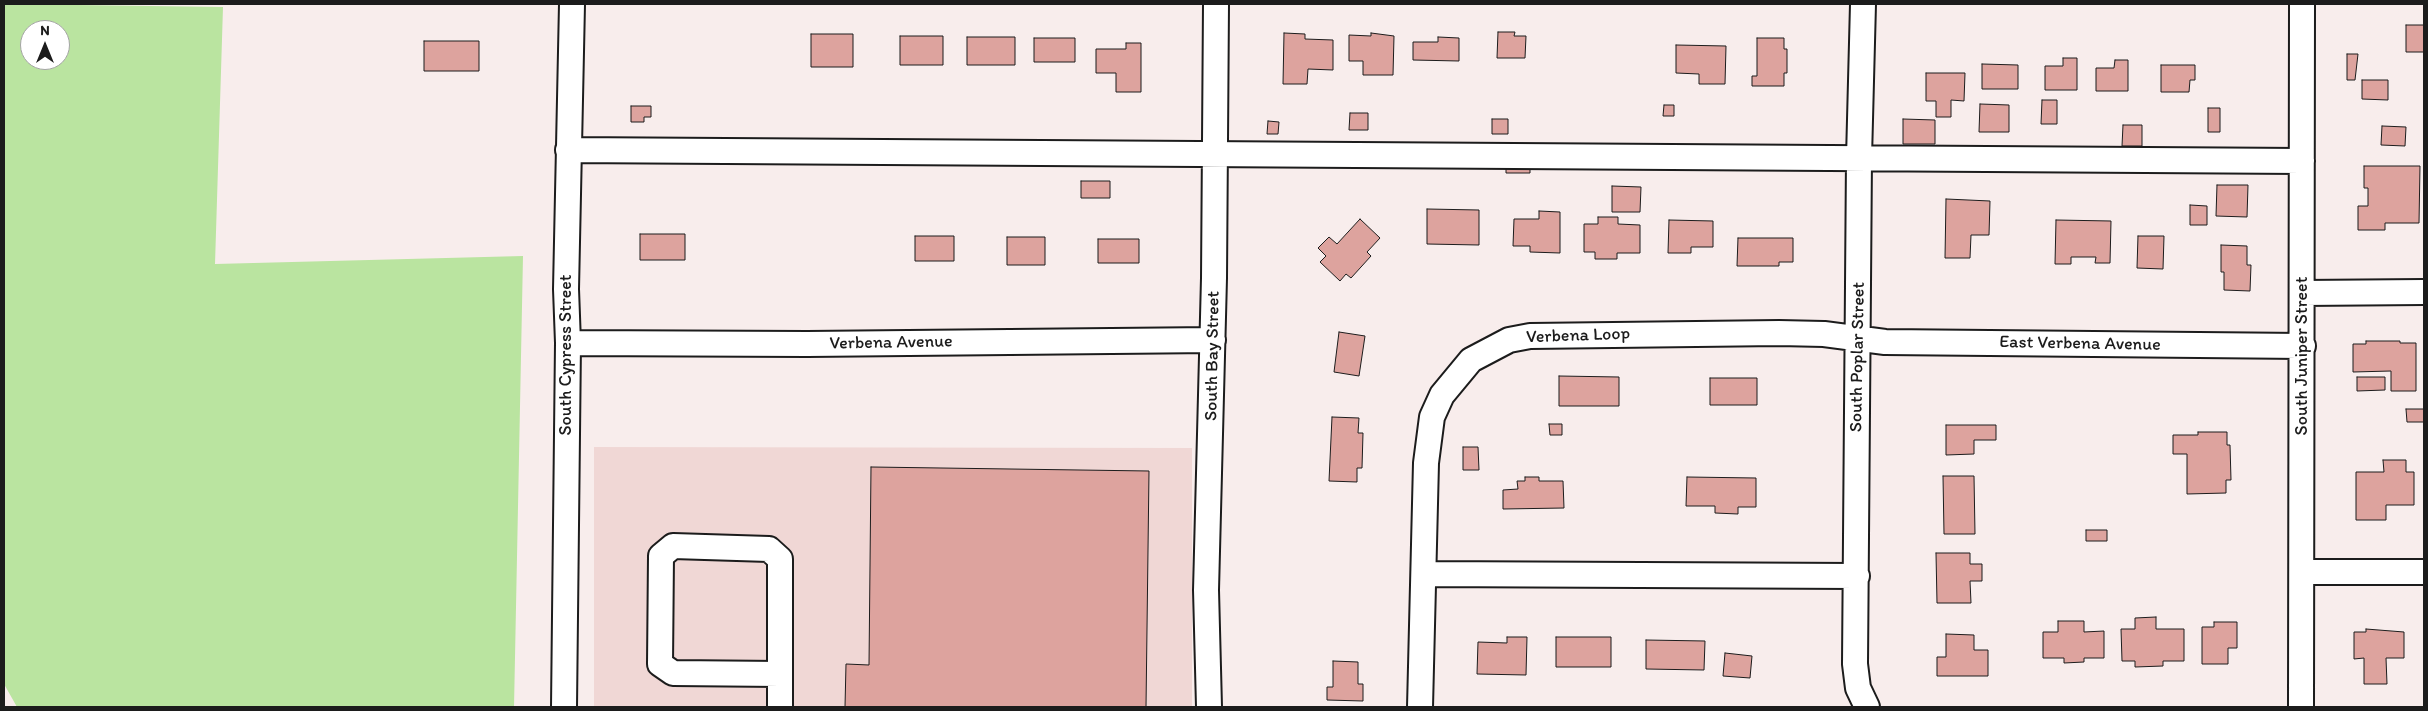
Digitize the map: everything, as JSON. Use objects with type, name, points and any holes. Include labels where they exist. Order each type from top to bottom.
[{"type":"street","name":"South Cypress Street","points":[[564,707],[568,343],[566,289],[572,4]]},
{"type":"street","name":"South Bay Street","points":[[1209,707],[1206,590],[1213,340],[1216,4]]},
{"type":"street","name":"South Poplar Street","points":[[1863,4],[1859,158],[1860,277],[1857,337],[1855,664],[1858,688],[1867,707]]},
{"type":"street","name":"South Juniper Street","points":[[2301,707],[2302,4]]},
{"type":"street","points":[[568,150],[2302,162]]},
{"type":"street","points":[[2302,293],[2424,292]]},
{"type":"street","name":"Verbena Loop","points":[[1420,707],[1426,464],[1432,417],[1442,395],[1471,360],[1509,340],[1530,336],[1779,333],[1857,337]]},
{"type":"street","name":"East Verbena Avenue","points":[[1857,337],[1885,342],[2303,346]]},
{"type":"street","name":"Verbena Avenue","points":[[568,343],[807,344],[1213,340]]},
{"type":"street","points":[[780,674],[673,673],[660,664],[661,556],[673,546],[769,549],[780,560],[780,674],[780,707]]},
{"type":"street","points":[[2302,572],[2424,572]]},
{"type":"street","points":[[1424,574],[1857,576]]},
{"type":"shaded area","points":[[594,447],[1192,448],[1192,707],[594,707]]},
{"type":"green space","points":[[4,4],[223,7],[215,264],[523,256],[514,707],[17,707],[4,684]]},
{"type":"building","points":[[2406,25],[2424,25],[2424,52],[2406,52]]},
{"type":"building","points":[[1498,32],[1515,32],[1514,36],[1526,36],[1525,58],[1497,58]]},
{"type":"building","points":[[1284,33],[1305,34],[1305,39],[1333,40],[1333,70],[1308,69],[1307,84],[1283,84]]},
{"type":"building","points":[[1371,33],[1394,36],[1393,75],[1363,75],[1363,61],[1349,61],[1349,35],[1371,36]]},
{"type":"building","points":[[811,34],[853,34],[853,67],[811,67]]},
{"type":"building","points":[[900,36],[943,36],[943,65],[900,65]]},
{"type":"building","points":[[967,37],[1015,37],[1015,65],[967,65]]},
{"type":"building","points":[[1438,37],[1459,38],[1459,61],[1413,60],[1413,42],[1438,42]]},
{"type":"building","points":[[1034,38],[1075,38],[1075,62],[1034,62]]},
{"type":"building","points":[[1757,38],[1784,38],[1784,49],[1787,49],[1787,73],[1784,73],[1784,86],[1752,86],[1752,76],[1757,76]]},
{"type":"building","points":[[424,41],[479,41],[479,71],[424,71]]},
{"type":"building","points":[[1126,43],[1141,43],[1141,92],[1116,92],[1116,73],[1096,73],[1096,49],[1126,49]]},
{"type":"building","points":[[1676,45],[1726,46],[1725,84],[1699,84],[1699,74],[1676,73]]},
{"type":"building","points":[[2347,54],[2358,54],[2355,80],[2347,80]]},
{"type":"building","points":[[2063,58],[2077,58],[2077,90],[2045,90],[2045,66],[2063,66]]},
{"type":"building","points":[[2115,60],[2128,60],[2128,91],[2096,91],[2096,68],[2114,68]]},
{"type":"building","points":[[1982,64],[2018,65],[2018,89],[1982,89]]},
{"type":"building","points":[[2161,65],[2195,65],[2195,80],[2190,80],[2189,92],[2161,92]]},
{"type":"building","points":[[1926,73],[1965,73],[1964,101],[1951,100],[1951,117],[1936,117],[1936,101],[1926,101]]},
{"type":"building","points":[[2362,80],[2388,80],[2388,100],[2362,99]]},
{"type":"building","points":[[2042,100],[2057,100],[2057,124],[2041,124]]},
{"type":"building","points":[[1980,104],[2009,105],[2009,132],[1979,132]]},
{"type":"building","points":[[1664,105],[1674,105],[1674,116],[1663,116]]},
{"type":"building","points":[[631,106],[651,106],[651,117],[644,117],[644,122],[631,122]]},
{"type":"building","points":[[2208,108],[2220,108],[2220,132],[2208,132]]},
{"type":"building","points":[[1350,113],[1368,113],[1368,130],[1349,130]]},
{"type":"building","points":[[1492,119],[1508,119],[1508,134],[1492,134]]},
{"type":"building","points":[[1903,119],[1935,120],[1935,144],[1903,144]]},
{"type":"building","points":[[1268,121],[1279,122],[1278,134],[1267,134]]},
{"type":"building","points":[[2123,125],[2142,125],[2142,146],[2122,146]]},
{"type":"building","points":[[2382,126],[2406,127],[2405,146],[2381,145]]},
{"type":"building","points":[[1506,161],[1530,161],[1530,173],[1506,173]]},
{"type":"building","points":[[2364,166],[2420,166],[2419,223],[2385,223],[2385,230],[2358,230],[2358,206],[2368,206],[2368,188],[2364,188]]},
{"type":"building","points":[[1081,181],[1110,181],[1110,198],[1081,198]]},
{"type":"building","points":[[2217,185],[2248,185],[2247,217],[2216,216]]},
{"type":"building","points":[[1612,186],[1641,187],[1640,212],[1612,212]]},
{"type":"building","points":[[1946,199],[1990,201],[1989,235],[1971,235],[1970,258],[1945,258]]},
{"type":"building","points":[[2190,205],[2207,206],[2207,225],[2190,225]]},
{"type":"building","points":[[1427,209],[1479,210],[1479,245],[1427,244]]},
{"type":"building","points":[[1539,211],[1560,212],[1560,253],[1530,252],[1530,246],[1513,246],[1514,219],[1539,219]]},
{"type":"building","points":[[1598,217],[1618,217],[1618,224],[1640,225],[1640,253],[1617,253],[1617,259],[1595,259],[1595,252],[1584,252],[1584,224],[1598,224]]},
{"type":"building","points":[[1360,219],[1380,238],[1367,252],[1371,256],[1351,278],[1346,274],[1340,281],[1320,262],[1326,256],[1318,248],[1329,237],[1337,244]]},
{"type":"building","points":[[1669,220],[1713,221],[1713,247],[1691,247],[1691,253],[1668,253]]},
{"type":"building","points":[[2056,220],[2111,221],[2110,263],[2095,263],[2096,257],[2071,257],[2071,264],[2055,264]]},
{"type":"building","points":[[640,234],[685,234],[685,260],[640,260]]},
{"type":"building","points":[[915,236],[954,236],[954,261],[915,261]]},
{"type":"building","points":[[2138,236],[2164,236],[2163,269],[2137,268]]},
{"type":"building","points":[[1007,237],[1045,237],[1045,265],[1007,265]]},
{"type":"building","points":[[1738,238],[1793,238],[1793,262],[1779,262],[1779,266],[1737,266]]},
{"type":"building","points":[[1098,239],[1139,239],[1139,263],[1098,263]]},
{"type":"building","points":[[2221,245],[2247,246],[2247,265],[2251,265],[2250,291],[2224,290],[2224,272],[2221,272]]},
{"type":"building","points":[[1339,332],[1365,336],[1359,376],[1334,372]]},
{"type":"building","points":[[2366,341],[2416,343],[2416,391],[2391,391],[2391,371],[2353,372],[2353,344],[2366,344]]},
{"type":"building","points":[[1559,376],[1619,377],[1619,406],[1559,406]]},
{"type":"building","points":[[2357,377],[2385,377],[2385,390],[2357,391]]},
{"type":"building","points":[[1710,378],[1757,378],[1757,405],[1710,405]]},
{"type":"building","points":[[2406,409],[2424,409],[2424,422],[2407,422]]},
{"type":"building","points":[[1332,417],[1359,418],[1358,433],[1363,433],[1362,468],[1357,468],[1357,482],[1329,481]]},
{"type":"building","points":[[1549,424],[1562,424],[1562,435],[1550,435]]},
{"type":"building","points":[[1946,425],[1996,425],[1996,440],[1974,440],[1974,454],[1946,455]]},
{"type":"building","points":[[2198,432],[2227,432],[2227,445],[2230,445],[2231,480],[2226,480],[2226,493],[2187,494],[2187,454],[2173,454],[2173,435],[2198,435]]},
{"type":"building","points":[[1463,447],[1478,447],[1479,470],[1463,470]]},
{"type":"building","points":[[2383,460],[2406,460],[2406,472],[2414,472],[2414,505],[2386,505],[2386,520],[2356,520],[2356,472],[2384,472]]},
{"type":"building","points":[[871,467],[1149,471],[1146,707],[845,707],[846,664],[869,665]]},
{"type":"building","points":[[1943,476],[1974,476],[1975,534],[1944,534]]},
{"type":"building","points":[[1525,477],[1539,477],[1539,481],[1563,481],[1564,508],[1503,509],[1503,490],[1518,489],[1517,481],[1525,481]]},
{"type":"building","points":[[1687,477],[1756,478],[1756,507],[1738,507],[1738,514],[1715,513],[1715,506],[1686,506]]},
{"type":"building","points":[[2086,530],[2107,530],[2107,541],[2086,541]]},
{"type":"building","points":[[1936,553],[1970,553],[1970,564],[1982,564],[1982,581],[1970,581],[1971,603],[1937,603]]},
{"type":"building","points":[[2156,617],[2156,629],[2184,629],[2184,661],[2163,661],[2163,666],[2135,667],[2135,661],[2122,661],[2121,629],[2135,629],[2135,618]]},
{"type":"building","points":[[2058,621],[2084,621],[2084,632],[2104,631],[2104,658],[2084,658],[2084,662],[2064,663],[2064,658],[2043,658],[2043,632],[2058,632]]},
{"type":"building","points":[[2214,622],[2237,622],[2237,648],[2228,648],[2228,664],[2202,664],[2202,627],[2214,627]]},
{"type":"building","points":[[2366,629],[2404,632],[2404,658],[2386,658],[2387,684],[2364,684],[2364,658],[2354,659],[2354,632],[2366,632]]},
{"type":"building","points":[[1946,634],[1974,635],[1974,650],[1988,650],[1988,676],[1937,676],[1937,657],[1946,657]]},
{"type":"building","points":[[1507,637],[1527,637],[1526,675],[1477,674],[1478,642],[1507,643]]},
{"type":"building","points":[[1556,637],[1611,637],[1611,667],[1556,667]]},
{"type":"building","points":[[1646,640],[1705,641],[1704,670],[1646,669]]},
{"type":"building","points":[[1725,653],[1752,656],[1750,678],[1723,676]]},
{"type":"building","points":[[1333,661],[1358,662],[1358,684],[1363,684],[1363,701],[1327,700],[1327,687],[1333,687]]}]
